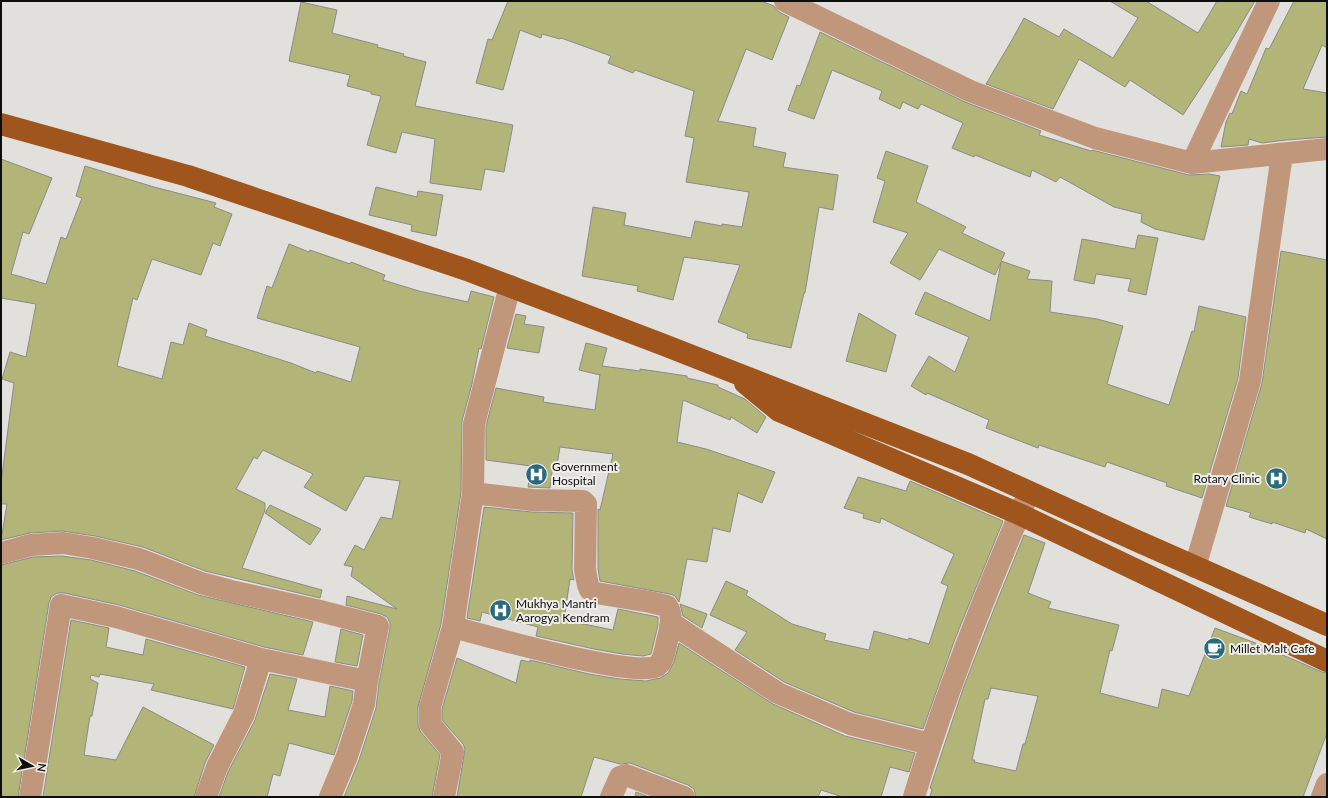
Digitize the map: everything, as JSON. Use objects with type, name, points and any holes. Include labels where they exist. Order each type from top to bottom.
[{"type":"main road","points":[[1,124],[188,176],[467,270],[510,286],[730,370],[968,464],[1327,625]]},
{"type":"main road","points":[[730,370],[779,412],[1019,514],[1327,661]]},
{"type":"street","points":[[785,1],[970,92],[1095,138],[1192,163],[1327,149]]},
{"type":"street","points":[[1192,163],[1269,1]]},
{"type":"street","points":[[1195,566],[1250,381],[1282,154]]},
{"type":"street","points":[[444,797],[453,752],[430,724],[430,707],[452,627],[473,493],[474,424],[510,286]]},
{"type":"street","points":[[914,797],[930,744],[995,570],[1028,492]]},
{"type":"street","points":[[452,627],[583,660],[640,669],[656,666],[663,659],[671,623],[670,612],[667,606],[596,593],[590,590],[585,570],[586,504],[583,501],[532,500],[473,493]]},
{"type":"street","points":[[1,552],[31,545],[63,543],[93,548],[139,559],[201,583],[378,626],[364,704],[347,756],[330,797]]},
{"type":"street","points":[[30,797],[61,605],[116,617],[261,659],[367,681]]},
{"type":"street","points":[[671,623],[778,693],[850,724],[930,744]]},
{"type":"street","points":[[206,797],[217,767],[244,714],[261,659]]},
{"type":"street","points":[[611,797],[620,777],[626,775],[684,797]]},
{"type":"street","points":[[1322,797],[1327,784]]},
{"type":"building","points":[[508,1],[761,1],[774,6],[779,12],[789,17],[772,60],[746,49],[718,121],[756,128],[753,146],[786,153],[783,167],[838,175],[833,210],[819,207],[805,293],[791,348],[747,338],[748,334],[718,322],[740,265],[684,257],[673,300],[637,291],[638,286],[582,276],[593,207],[626,213],[624,225],[691,238],[695,221],[722,226],[722,224],[742,227],[749,192],[686,182],[694,138],[685,136],[694,91],[635,70],[633,73],[608,63],[611,56],[561,38],[542,34],[541,38],[520,30],[503,90],[476,83],[488,39],[492,40]]},
{"type":"building","points":[[1110,1],[1146,1],[1198,33],[1217,1],[1255,1],[1230,43],[1183,115],[1130,80],[1125,87],[1079,59],[1053,109],[986,84],[1024,18],[1059,37],[1064,29],[1113,58],[1138,18]]},
{"type":"building","points":[[1294,1],[1327,1],[1327,48],[1322,45],[1303,89],[1327,93],[1327,137],[1262,143],[1249,139],[1248,145],[1221,147],[1226,122],[1230,113],[1232,114],[1241,91],[1247,94],[1266,48],[1269,49]]},
{"type":"building","points":[[301,2],[337,10],[332,33],[378,45],[377,47],[404,54],[403,56],[426,62],[415,106],[513,125],[504,172],[485,169],[481,190],[430,183],[435,139],[402,132],[396,153],[367,145],[381,96],[347,86],[350,75],[289,61]]},
{"type":"building","points":[[820,32],[965,102],[1041,131],[1039,135],[1091,151],[1092,150],[1189,175],[1209,174],[1220,176],[1204,240],[1155,229],[1141,222],[1142,214],[1114,207],[1060,177],[1056,182],[1032,170],[1030,177],[975,155],[974,157],[952,148],[963,123],[921,104],[918,109],[903,102],[900,109],[879,99],[882,91],[832,70],[814,119],[788,110],[797,85],[800,86]]},
{"type":"building","points":[[886,151],[928,166],[916,202],[966,227],[962,233],[1005,253],[1001,261],[1030,271],[1027,279],[1052,281],[1050,312],[1097,319],[1123,326],[1107,384],[1169,405],[1192,331],[1194,332],[1199,306],[1246,317],[1238,378],[1202,498],[1166,486],[1167,483],[1107,462],[1105,467],[1039,445],[1038,448],[986,428],[989,420],[927,393],[926,395],[911,386],[929,356],[955,372],[969,337],[915,314],[925,292],[990,321],[1001,262],[995,275],[939,249],[920,280],[890,263],[908,233],[873,222],[885,181],[877,178]]},
{"type":"building","points":[[1,159],[52,178],[29,234],[23,232],[11,274],[46,284],[61,237],[66,239],[82,198],[76,196],[85,166],[154,187],[216,203],[214,207],[232,214],[220,246],[213,243],[201,275],[152,259],[137,300],[133,298],[117,366],[162,379],[171,342],[183,345],[189,323],[207,330],[205,336],[291,363],[316,373],[317,371],[351,382],[360,347],[257,318],[267,286],[272,288],[289,244],[309,252],[310,250],[350,264],[351,262],[385,275],[383,280],[419,291],[468,302],[471,291],[494,297],[481,349],[479,348],[472,384],[462,421],[461,492],[441,624],[418,707],[418,724],[420,731],[440,755],[432,797],[344,797],[359,760],[376,708],[379,683],[390,628],[390,623],[387,617],[346,605],[347,596],[397,609],[351,576],[353,567],[344,565],[355,545],[364,550],[381,517],[392,519],[400,481],[365,476],[346,511],[304,487],[313,474],[263,450],[257,459],[254,457],[236,489],[265,503],[265,510],[242,568],[322,590],[320,598],[205,571],[143,547],[95,536],[62,531],[30,533],[1,540],[7,504],[1,504],[1,483],[14,383],[2,379],[10,352],[26,357],[36,304],[1,298]]},
{"type":"building","points":[[376,187],[417,197],[418,191],[443,195],[436,236],[411,231],[412,225],[369,215]]},
{"type":"building","points":[[1138,235],[1158,238],[1146,295],[1128,291],[1131,279],[1096,274],[1094,284],[1074,280],[1082,239],[1135,249]]},
{"type":"building","points":[[1281,251],[1327,260],[1327,539],[1306,529],[1305,533],[1272,522],[1272,524],[1249,517],[1251,513],[1226,506],[1262,383]]},
{"type":"building","points":[[859,313],[896,335],[886,372],[846,361]]},
{"type":"building","points":[[516,314],[526,316],[524,324],[544,327],[539,353],[507,348]]},
{"type":"building","points":[[586,343],[607,348],[602,366],[640,371],[640,369],[687,376],[687,378],[718,385],[718,387],[745,399],[766,417],[757,433],[731,417],[730,420],[683,400],[677,442],[706,449],[775,472],[762,503],[738,493],[730,532],[713,528],[707,562],[687,559],[679,602],[675,596],[670,594],[600,581],[598,569],[598,509],[600,510],[613,454],[560,447],[557,465],[553,464],[550,488],[528,487],[531,466],[486,460],[486,426],[496,388],[544,397],[543,402],[595,410],[600,375],[579,370]]},
{"type":"building","points":[[858,477],[906,491],[910,481],[1003,521],[955,639],[923,729],[854,712],[784,682],[735,650],[747,632],[710,615],[726,581],[748,591],[746,595],[792,624],[826,634],[824,640],[869,650],[874,631],[908,640],[909,638],[929,644],[948,586],[941,583],[954,554],[881,518],[880,523],[863,518],[864,514],[844,508]]},
{"type":"building","points":[[270,505],[321,529],[310,545],[265,513]]},
{"type":"building","points":[[484,507],[531,512],[573,513],[572,570],[574,580],[570,579],[564,620],[613,630],[618,609],[658,617],[658,625],[651,654],[643,656],[622,654],[536,636],[538,627],[482,612],[480,621],[467,618]]},
{"type":"building","points":[[1024,535],[1045,543],[1028,593],[1051,602],[1048,608],[1119,625],[1112,651],[1110,650],[1100,693],[1158,708],[1162,689],[1189,696],[1215,628],[1261,645],[1327,673],[1327,733],[1303,797],[930,797],[932,789],[930,788],[964,686]],"holes":[[[991,688],[1038,696],[1016,771],[974,762],[975,760],[972,760],[985,699],[988,699]]]},
{"type":"building","points":[[62,556],[91,560],[135,571],[198,595],[313,622],[303,655],[264,647],[119,605],[64,593],[57,593],[51,597],[49,603],[18,797],[1,797],[1,565],[33,557]]},
{"type":"building","points":[[680,604],[707,614],[702,628],[683,616]]},
{"type":"building","points":[[71,620],[109,628],[106,647],[143,655],[146,639],[245,667],[233,709],[151,690],[154,684],[100,674],[99,677],[91,675],[90,679],[98,683],[92,716],[90,716],[84,755],[116,760],[143,707],[214,745],[205,763],[194,797],[43,797]]},
{"type":"building","points":[[341,629],[363,635],[357,666],[335,662]]},
{"type":"building","points":[[679,643],[773,704],[845,736],[915,753],[909,772],[890,767],[881,797],[843,797],[821,790],[818,797],[696,797],[694,789],[688,785],[630,763],[620,764],[594,757],[581,797],[457,797],[465,749],[463,744],[442,720],[442,709],[457,658],[516,683],[521,660],[530,662],[530,660],[589,674],[619,679],[646,681],[660,678],[668,673],[674,662]]},
{"type":"building","points":[[270,674],[297,679],[288,710],[325,717],[330,686],[353,691],[352,701],[334,755],[289,743],[280,776],[273,774],[267,797],[219,797],[228,772],[255,720]]},
{"type":"building","points":[[636,792],[649,797],[635,797]]},
{"type":"place","name":"Government Hospital","points":[[536,474]]},
{"type":"place","name":"Rotary Clinic","points":[[1276,479]]},
{"type":"place","name":"Mukhya Mantri Aarogya Kendram","points":[[501,611]]},
{"type":"place","name":"Millet Malt Cafe","points":[[1215,649]]}]
